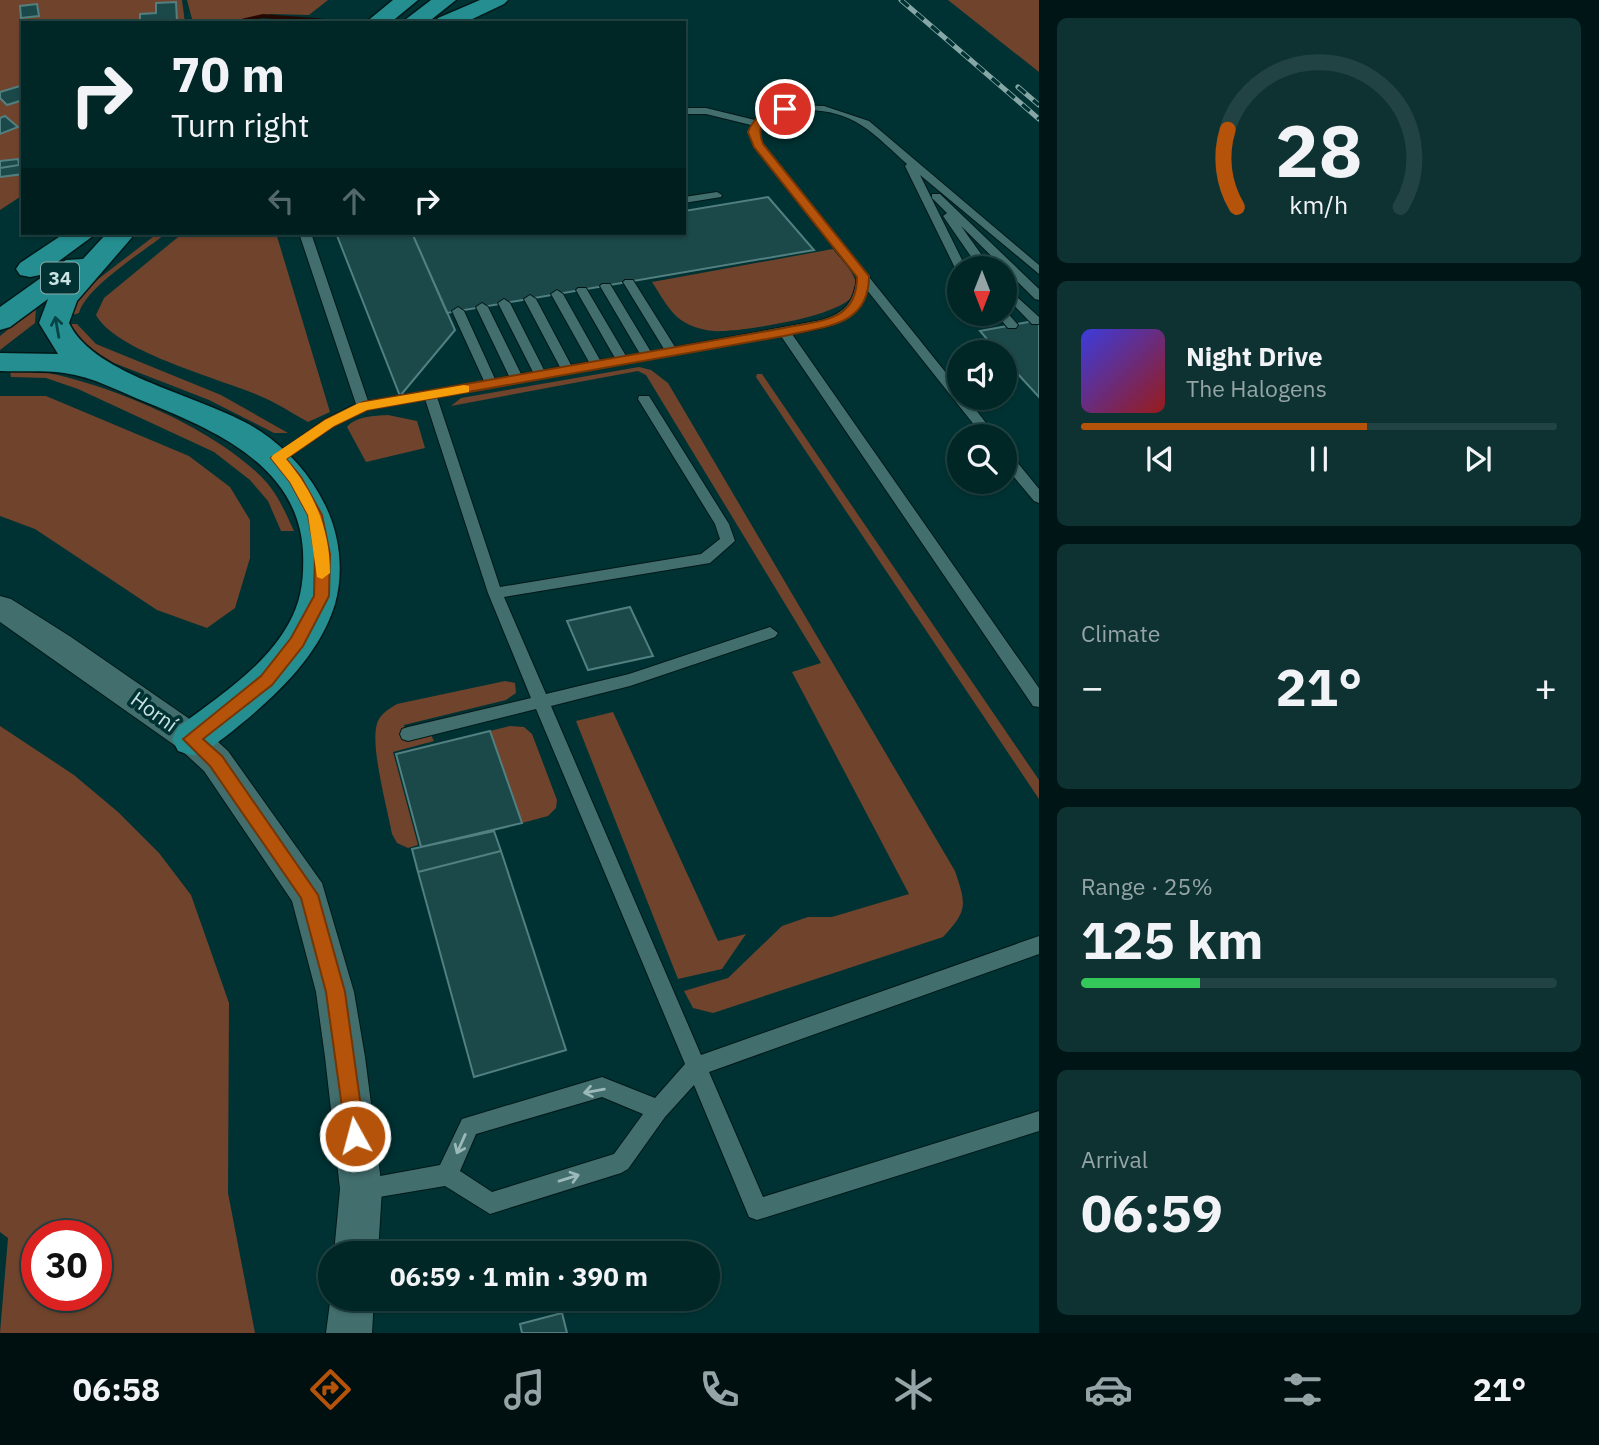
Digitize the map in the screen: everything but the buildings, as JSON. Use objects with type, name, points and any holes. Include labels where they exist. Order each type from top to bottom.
[{"type":"highway","points":[[356,21],[376,0]]},
{"type":"highway","points":[[379,21],[407,0]]},
{"type":"highway","points":[[415,21],[445,0]]},
{"type":"highway","points":[[450,21],[497,0]]},
{"type":"highway","name":"34","points":[[0,290],[80,235]]},
{"type":"highway","points":[[121,235],[63,299],[54,323],[59,338],[75,356],[103,372],[231,427],[278,458],[296,480],[315,515],[323,554],[321,596],[297,642],[267,680],[192,739]]},
{"type":"highway","name":"34","points":[[0,321],[121,235]]},
{"type":"highway","points":[[0,362],[62,363],[103,372]]},
{"type":"street","name":"Horní","points":[[0,607],[60,645],[192,739],[216,761],[309,895],[335,992],[361,1189],[357,1241]]},
{"type":"street","points":[[349,1333],[351,1311]]},
{"type":"lane","points":[[980,424],[758,145],[754,132],[757,123],[769,113],[785,109],[830,110],[865,122],[1039,271]]},
{"type":"lane","points":[[686,111],[706,111],[757,123]]},
{"type":"lane","points":[[900,153],[936,196],[1039,296]]},
{"type":"lane","points":[[916,175],[953,256]]},
{"type":"lane","points":[[686,200],[717,195]]},
{"type":"lane","points":[[936,196],[974,256]]},
{"type":"lane","points":[[306,235],[363,406]]},
{"type":"lane","points":[[278,458],[329,423],[363,406],[648,357],[839,319],[855,310],[863,294],[863,276]]},
{"type":"lane","points":[[629,282],[672,352]]},
{"type":"lane","points":[[606,286],[648,357]]},
{"type":"lane","points":[[582,290],[623,361]]},
{"type":"lane","points":[[556,294],[597,366]]},
{"type":"lane","points":[[530,299],[568,371]]},
{"type":"lane","points":[[1017,301],[1036,321]]},
{"type":"lane","points":[[504,303],[541,376]]},
{"type":"lane","points":[[482,307],[517,380]]},
{"type":"lane","points":[[458,311],[492,385]]},
{"type":"lane","points":[[784,332],[1039,701]]},
{"type":"lane","points":[[430,394],[495,593],[757,1209],[1039,1121]]},
{"type":"lane","points":[[495,593],[705,559],[728,541],[722,524],[644,399]]},
{"type":"lane","points":[[1017,470],[1039,498]]},
{"type":"lane","points":[[408,734],[630,680],[770,633]]},
{"type":"lane","points":[[361,1189],[447,1175],[489,1203],[621,1162],[657,1110],[697,1066],[1039,945]]},
{"type":"lane","points":[[447,1175],[469,1126],[601,1087],[657,1110]]},
{"type":"shaded area","points":[[0,0],[182,0],[185,21],[21,21],[21,196],[0,210]]},
{"type":"shaded area","points":[[187,0],[328,0],[309,15],[271,14],[238,21],[192,19]]},
{"type":"shaded area","points":[[948,0],[1039,0],[1039,72]]},
{"type":"shaded area","points":[[155,235],[164,235],[104,281],[92,292],[79,313],[69,316],[84,290]]},
{"type":"shaded area","points":[[181,235],[277,235],[330,412],[308,422],[260,396],[170,363],[124,341],[96,315],[104,298]]},
{"type":"shaded area","points":[[833,249],[855,279],[856,290],[850,299],[818,314],[753,328],[707,330],[685,323],[673,313],[652,282]]},
{"type":"shaded area","points":[[36,307],[35,323],[0,350],[0,336]]},
{"type":"shaded area","points":[[70,324],[77,324],[96,344],[221,395],[288,433],[274,433],[209,400],[114,363],[81,343]]},
{"type":"shaded area","points":[[639,367],[651,370],[668,383],[955,871],[963,900],[961,914],[943,937],[713,1013],[693,1008],[684,991],[728,978],[782,926],[808,917],[832,917],[909,894],[792,672],[821,663],[646,375],[638,371],[451,406],[461,398]]},
{"type":"shaded area","points":[[33,370],[125,396],[159,410],[221,445],[268,484],[294,531],[281,531],[268,501],[250,480],[214,452],[78,389],[46,378],[11,377],[10,371]]},
{"type":"shaded area","points":[[757,374],[762,374],[1039,780],[1039,799],[756,377]]},
{"type":"shaded area","points":[[0,396],[46,396],[189,456],[230,487],[250,520],[250,558],[235,608],[207,628],[157,610],[35,529],[0,516]]},
{"type":"shaded area","points":[[388,415],[417,421],[425,448],[366,462],[347,427],[360,419]]},
{"type":"shaded area","points":[[505,681],[515,683],[516,693],[506,700],[404,725],[406,732],[429,731],[434,741],[393,752],[418,845],[408,848],[397,843],[392,834],[376,751],[376,728],[381,716],[397,704]]},
{"type":"shaded area","points":[[613,712],[718,941],[746,934],[722,969],[678,979],[576,721]]},
{"type":"shaded area","points":[[0,726],[74,775],[118,812],[159,853],[191,895],[229,1003],[228,1193],[255,1333],[0,1333],[8,1238],[0,1232]]},
{"type":"shaded area","points":[[510,726],[524,727],[532,734],[557,800],[556,808],[548,816],[522,823],[490,731]]},
{"type":"waterway","points":[[237,21],[263,16],[326,21]]},
{"type":"railway","points":[[901,0],[1039,119]]},
{"type":"railway","points":[[1018,87],[1039,105]]},
{"type":"slow traffic","points":[[322,573],[323,554],[315,515],[296,480],[278,458],[329,423],[363,406],[464,389]]},
{"type":"route","points":[[355,1136],[335,992],[309,895],[216,761],[192,739],[267,680],[297,642],[321,596],[323,554],[315,515],[296,480],[278,458],[329,423],[363,406],[784,332],[839,319],[855,310],[863,294],[863,276],[758,145],[754,132],[757,123],[769,113],[785,109]]}]
